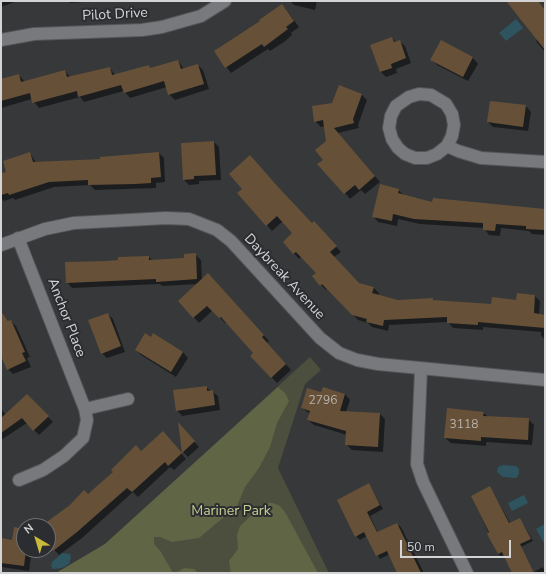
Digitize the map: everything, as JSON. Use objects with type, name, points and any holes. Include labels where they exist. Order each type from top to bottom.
[{"type":"street","name":"Pilot Drive","points":[[1,40],[34,34],[142,30],[162,27],[201,16],[225,1]]},
{"type":"street","points":[[419,94],[431,95],[441,100],[452,114],[454,125],[452,136],[447,146],[437,154],[427,158],[415,158],[405,154],[398,148],[392,138],[390,128],[391,116],[396,106],[409,96],[419,94]]},
{"type":"street","points":[[447,146],[481,158],[545,162]]},
{"type":"street","name":"Daybreak Avenue","points":[[1,245],[45,229],[74,223],[173,218],[198,221],[217,230],[231,241],[331,348],[357,360],[421,369],[545,380]]},
{"type":"street","name":"Anchor Place","points":[[18,238],[85,409],[86,430],[78,443],[55,463],[19,480]]},
{"type":"street","points":[[421,369],[417,464],[423,482],[467,573]]},
{"type":"street","points":[[85,409],[128,399]]},
{"type":"green space","name":"Mariner Park","points":[[310,357],[321,370],[305,384],[278,468],[329,573],[56,573],[105,544]]},
{"type":"green space","points":[[278,387],[285,393],[289,401],[277,423],[270,447],[259,468],[245,487],[237,506],[199,538],[172,542],[160,537],[154,537],[154,544],[161,552],[173,573],[56,573],[105,544]]},
{"type":"green space","points":[[267,503],[273,503],[280,506],[285,512],[318,573],[231,573],[229,561],[238,549],[237,535],[240,526],[260,507]]},
{"type":"green space","points":[[184,568],[194,569],[198,573],[176,573]]},
{"type":"water","points":[[516,19],[523,28],[506,41],[499,33]]},
{"type":"water","points":[[503,465],[516,466],[519,469],[519,474],[516,478],[503,477],[497,472],[498,467]]},
{"type":"water","points":[[524,495],[528,503],[512,511],[508,503]]},
{"type":"water","points":[[545,524],[545,545],[536,529]]},
{"type":"water","points":[[62,553],[70,554],[71,557],[69,564],[62,568],[53,569],[51,566],[52,562]]},
{"type":"building","points":[[506,1],[538,1],[545,10],[545,50]]},
{"type":"building","points":[[282,4],[294,21],[286,27],[288,29],[264,47],[262,44],[225,68],[214,51],[260,21],[259,20]]},
{"type":"building","points":[[392,37],[394,42],[400,40],[406,58],[391,64],[392,68],[380,72],[370,45]]},
{"type":"building","points":[[441,40],[473,57],[463,77],[430,60]]},
{"type":"building","points":[[178,60],[181,69],[198,64],[204,84],[168,95],[164,81],[124,93],[121,85],[78,97],[77,91],[32,103],[30,93],[1,101],[1,79],[19,74],[21,82],[65,70],[67,77],[110,67],[112,75],[149,65],[150,68]]},
{"type":"building","points":[[339,85],[362,94],[353,119],[354,123],[334,128],[375,176],[359,190],[355,185],[344,194],[317,164],[323,160],[315,150],[326,141],[323,120],[314,122],[312,106],[332,103]]},
{"type":"building","points":[[490,101],[526,105],[523,127],[487,122]]},
{"type":"building","points":[[214,141],[216,175],[194,176],[194,179],[183,180],[181,143]]},
{"type":"building","points":[[30,152],[33,162],[100,159],[100,157],[159,152],[161,177],[151,178],[151,183],[134,184],[88,185],[88,180],[49,182],[9,195],[8,193],[1,195],[1,173],[6,172],[3,161]]},
{"type":"building","points":[[250,155],[312,223],[314,221],[337,246],[330,252],[359,283],[374,287],[372,293],[398,300],[433,298],[433,300],[491,304],[492,297],[516,300],[517,293],[535,295],[534,313],[545,315],[545,328],[478,322],[478,325],[447,323],[447,317],[384,320],[383,326],[366,322],[367,319],[352,315],[322,284],[320,286],[312,276],[316,273],[296,252],[293,254],[283,242],[292,233],[277,216],[266,226],[237,193],[242,189],[229,174]]},
{"type":"building","points":[[380,184],[399,189],[398,193],[432,202],[433,198],[545,209],[545,230],[526,229],[526,226],[496,224],[495,231],[483,230],[483,223],[414,219],[393,214],[392,221],[372,217]]},
{"type":"building","points":[[196,253],[197,279],[156,282],[156,279],[66,283],[65,262],[118,260],[118,257],[149,256],[149,260],[184,258],[184,254]]},
{"type":"building","points":[[208,273],[264,335],[262,337],[286,364],[271,378],[250,356],[253,353],[221,317],[219,318],[207,306],[193,318],[178,301]]},
{"type":"building","points":[[1,311],[8,321],[11,320],[25,352],[22,353],[26,361],[7,370],[1,356]]},
{"type":"building","points":[[108,313],[121,346],[101,354],[88,320]]},
{"type":"building","points":[[145,333],[151,337],[153,333],[183,352],[171,372],[135,350]]},
{"type":"building","points":[[207,386],[207,391],[213,390],[215,405],[176,411],[173,390]]},
{"type":"building","points":[[323,387],[345,394],[340,411],[380,413],[378,447],[345,445],[346,431],[307,420],[310,411],[301,408],[307,388],[321,392]]},
{"type":"building","points":[[27,394],[49,416],[33,431],[22,418],[1,433],[1,418]]},
{"type":"building","points":[[447,408],[484,412],[483,416],[529,418],[528,440],[481,437],[481,441],[444,438]]},
{"type":"building","points":[[178,422],[195,441],[182,453]]},
{"type":"building","points":[[163,431],[182,453],[168,466],[165,462],[132,492],[127,488],[56,549],[56,518],[52,518],[70,505],[84,490],[88,494],[113,472],[111,470],[136,445],[141,451]]},
{"type":"building","points":[[369,483],[380,505],[367,512],[377,532],[397,523],[421,573],[397,573],[387,551],[376,556],[364,532],[355,537],[337,500]]},
{"type":"building","points":[[490,486],[509,523],[520,518],[531,539],[520,544],[534,573],[512,573],[502,552],[498,554],[487,534],[489,532],[471,496]]},
{"type":"building","points":[[14,527],[16,527],[16,558],[25,558],[24,566],[1,563],[1,538],[12,540]]}]
